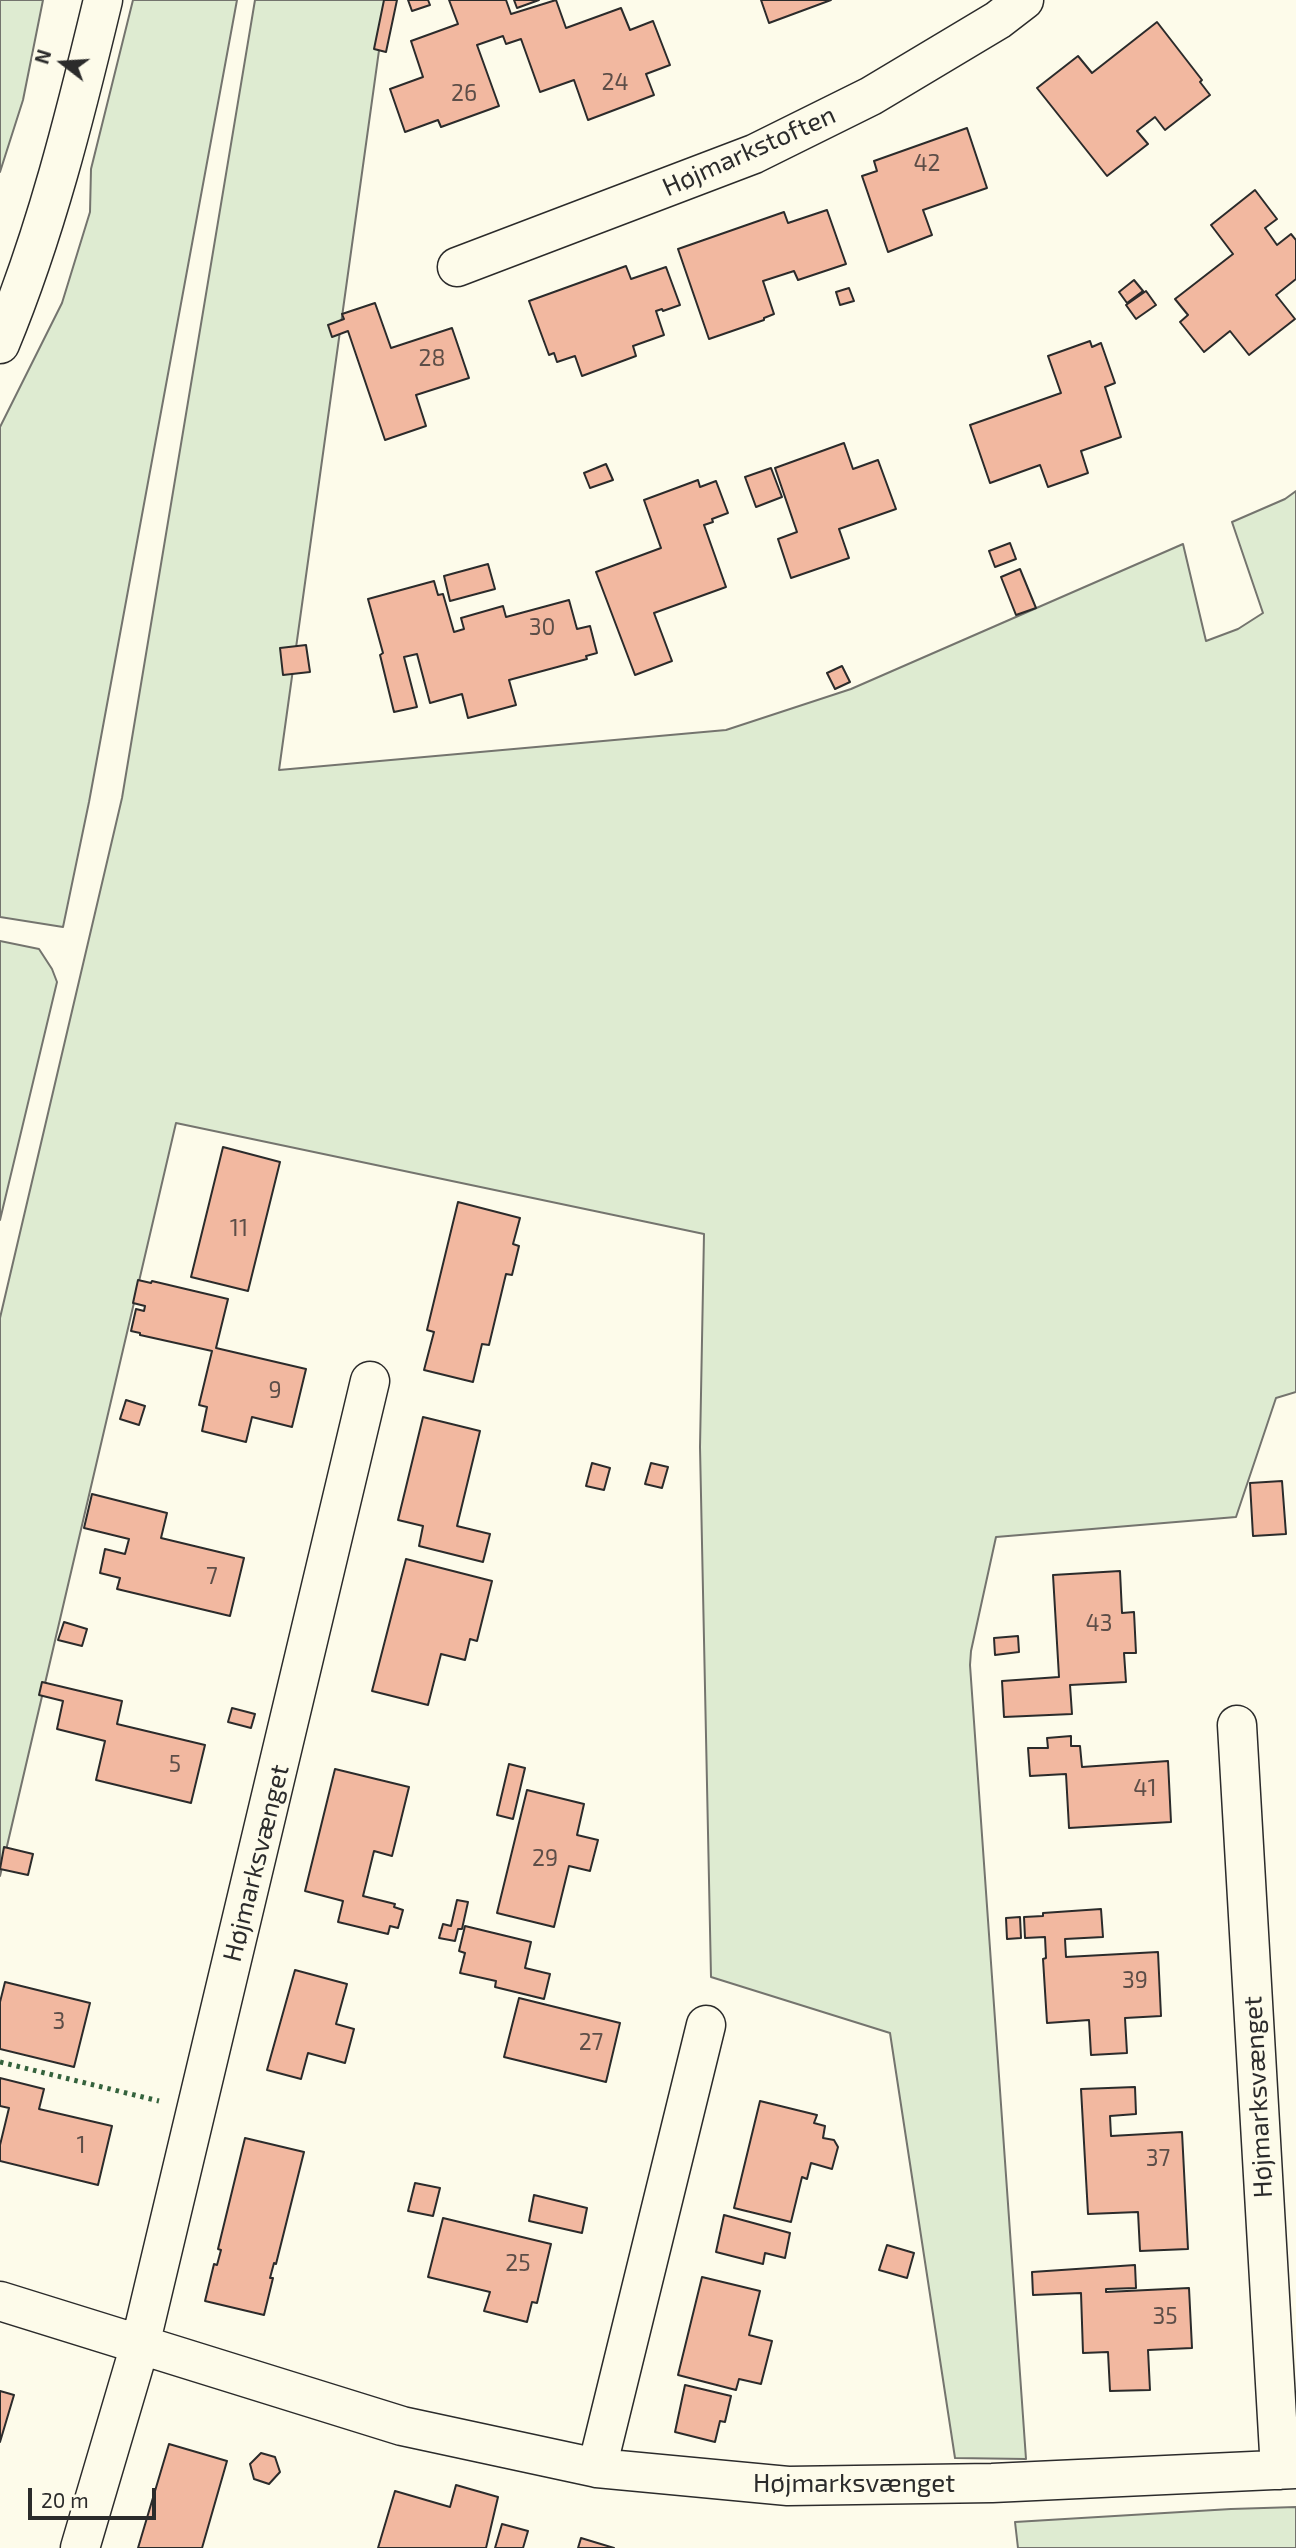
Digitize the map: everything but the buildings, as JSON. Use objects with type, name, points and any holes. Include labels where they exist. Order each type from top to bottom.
[{"type":"street","points":[[0,344],[70,138],[103,0]]},
{"type":"street","name":"Højmarkstoften","points":[[457,267],[754,154],[871,96],[998,19],[1024,0]]},
{"type":"street","name":"Højmarksvænget","points":[[80,2548],[140,2345],[370,1381]]},
{"type":"street","name":"Højmarksvænget","points":[[0,2301],[402,2426],[597,2468],[788,2486],[992,2483],[1288,2470],[1237,1725]]},
{"type":"street","points":[[597,2468],[706,2025]]},
{"type":"green space","points":[[0,0],[43,0],[23,100],[0,172]]},
{"type":"green space","points":[[133,0],[237,0],[89,802],[63,927],[0,917],[0,427],[62,303],[90,212],[91,169]]},
{"type":"green space","points":[[255,0],[386,0],[279,770],[726,730],[851,689],[1183,544],[1206,641],[1238,629],[1263,613],[1232,522],[1285,499],[1296,491],[1296,1392],[1276,1398],[1236,1517],[996,1537],[971,1651],[1026,2459],[955,2458],[890,2033],[711,1977],[700,1447],[704,1234],[176,1123],[0,1876],[0,1318],[122,798]]},
{"type":"green space","points":[[0,941],[39,949],[57,982],[0,1220]]},
{"type":"green space","points":[[1296,2507],[1296,2548],[1018,2548],[1015,2522],[1231,2509]]},
{"type":"hedge","points":[[0,2062],[159,2101]]}]
